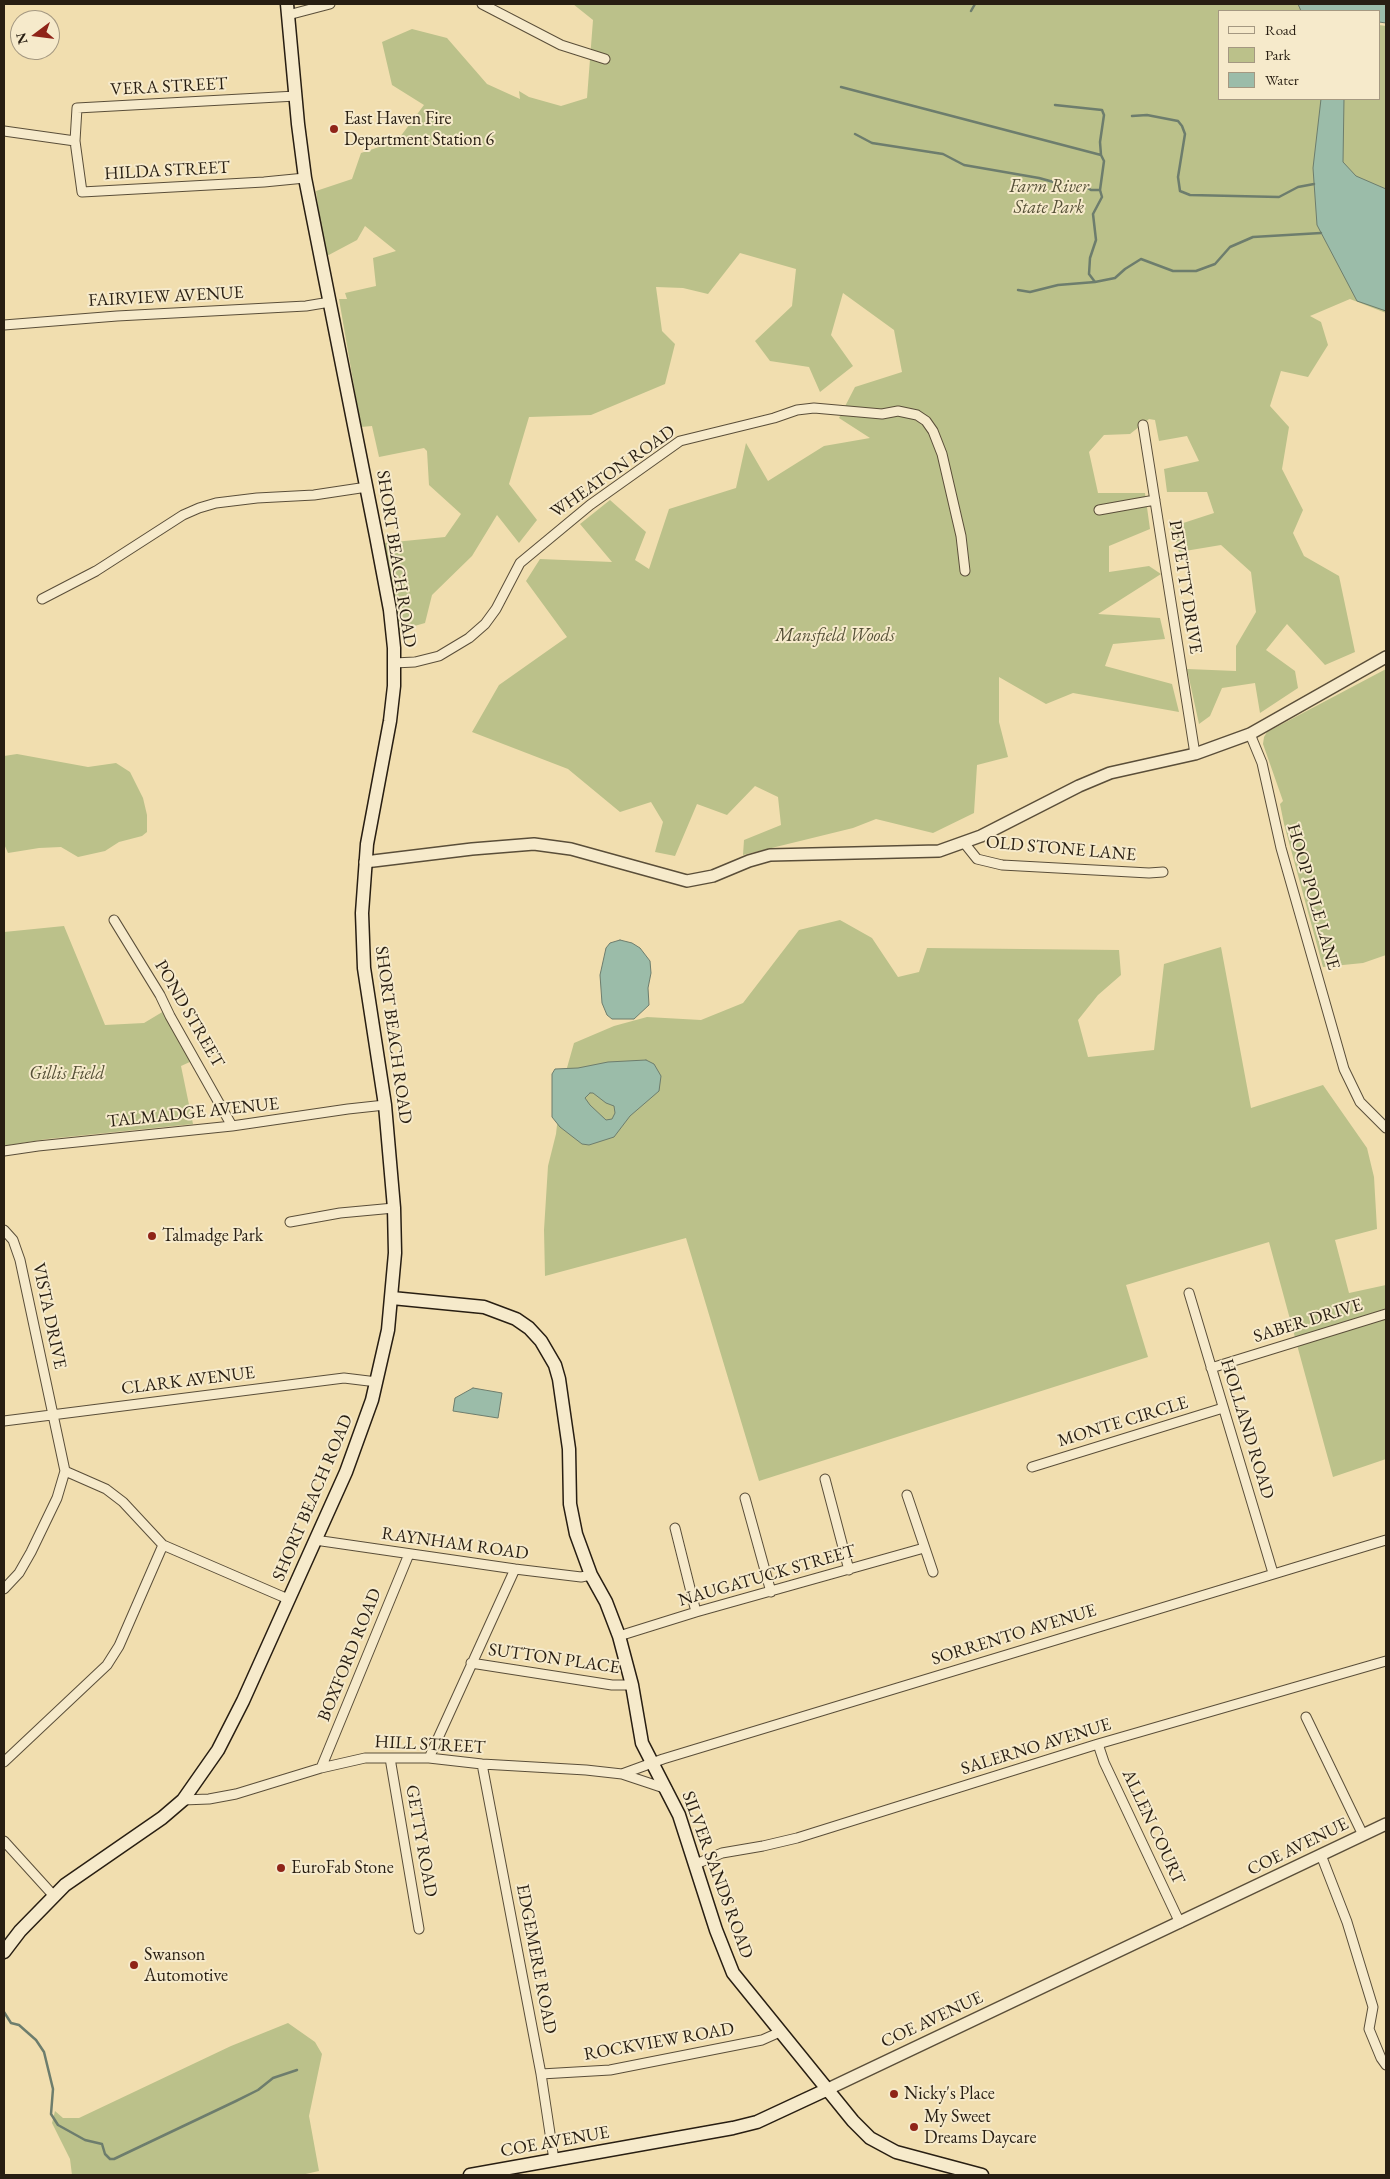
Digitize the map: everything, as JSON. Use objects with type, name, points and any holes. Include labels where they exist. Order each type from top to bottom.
[{"type":"main road","name":"SHORT BEACH ROAD","points":[[4,1952],[20,1931],[53,1896],[76,1877],[162,1818],[182,1800],[218,1750],[243,1701],[346,1472],[364,1425],[377,1382],[392,1298],[395,1253],[394,1208],[385,1106],[364,968],[362,913],[365,862],[390,721],[394,664],[390,610],[305,178],[287,9]]},
{"type":"main road","name":"SILVER SANDS ROAD","points":[[392,1298],[484,1307],[516,1319],[541,1341],[555,1365],[559,1378],[569,1449],[572,1519],[591,1575],[606,1602],[619,1636],[632,1685],[640,1735],[679,1814],[716,1930],[733,1973],[857,2125],[879,2144],[896,2152],[982,2175]]},
{"type":"main road","name":"COE AVENUE","points":[[470,2175],[757,2122],[828,2089]]},
{"type":"street","points":[[287,9],[330,4]]},
{"type":"street","points":[[482,4],[561,45],[605,60]]},
{"type":"street","name":"VERA STREET","points":[[75,141],[77,108],[296,96]]},
{"type":"street","points":[[4,131],[75,141]]},
{"type":"street","name":"HILDA STREET","points":[[75,141],[82,192],[305,178]]},
{"type":"street","name":"FAIRVIEW AVENUE","points":[[4,325],[118,316],[306,306],[330,302]]},
{"type":"street","name":"WHEATON ROAD","points":[[394,664],[415,662],[438,656],[469,638],[486,624],[520,563],[590,505],[680,442],[774,418],[797,410],[814,408],[882,414],[898,411],[917,415],[926,421],[933,431],[942,454],[961,536],[965,571]]},
{"type":"street","name":"PEVETTY DRIVE","points":[[1143,425],[1195,754]]},
{"type":"street","points":[[42,599],[96,571],[183,515],[200,508],[216,503],[257,498],[314,495],[367,487]]},
{"type":"street","points":[[1099,510],[1155,500]]},
{"type":"street","points":[[365,862],[472,849],[534,844],[571,849],[687,880],[713,876],[749,861],[770,855],[922,853],[939,851],[965,844],[1097,778],[1128,768],[1195,754],[1250,734],[1386,657]]},
{"type":"street","name":"HOOP POLE LANE","points":[[1250,734],[1262,763],[1281,848],[1344,1069],[1360,1102],[1386,1128]]},
{"type":"street","name":"OLD STONE LANE","points":[[965,844],[976,859],[994,863],[1149,873],[1163,872]]},
{"type":"street","name":"POND STREET","points":[[114,920],[160,996],[232,1126]]},
{"type":"street","name":"TALMADGE AVENUE","points":[[4,1151],[232,1126],[348,1109],[385,1106]]},
{"type":"street","points":[[290,1222],[340,1213],[394,1208]]},
{"type":"street","name":"VISTA DRIVE","points":[[4,1230],[13,1240],[20,1260],[65,1471]]},
{"type":"street","name":"HOLLAND ROAD","points":[[1189,1293],[1273,1573]]},
{"type":"street","name":"SABER DRIVE","points":[[1212,1368],[1386,1314]]},
{"type":"street","name":"CLARK AVENUE","points":[[4,1421],[344,1378],[377,1382]]},
{"type":"street","name":"MONTE CIRCLE","points":[[1032,1467],[1223,1408]]},
{"type":"street","points":[[4,1589],[19,1573],[31,1552],[57,1498],[65,1471],[106,1489],[123,1502],[163,1545],[288,1599]]},
{"type":"street","points":[[825,1479],[849,1570]]},
{"type":"street","points":[[907,1495],[933,1572]]},
{"type":"street","points":[[745,1498],[771,1592]]},
{"type":"street","points":[[674,1528],[696,1612]]},
{"type":"street","name":"RAYNHAM ROAD","points":[[315,1540],[515,1569],[581,1577],[591,1575]]},
{"type":"street","name":"SORRENTO AVENUE","points":[[653,1763],[1386,1540]]},
{"type":"street","points":[[4,1762],[107,1665],[119,1646],[163,1545]]},
{"type":"street","name":"NAUGATUCK STREET","points":[[619,1636],[696,1612],[924,1548]]},
{"type":"street","name":"BOXFORD ROAD","points":[[321,1768],[409,1554]]},
{"type":"street","points":[[429,1758],[515,1569]]},
{"type":"street","name":"SALERNO AVENUE","points":[[696,1864],[722,1852],[763,1846],[797,1838],[1098,1744],[1386,1661]]},
{"type":"street","name":"SUTTON PLACE","points":[[471,1663],[612,1685],[632,1685]]},
{"type":"street","points":[[1306,1717],[1363,1835]]},
{"type":"street","name":"ALLEN COURT","points":[[1098,1744],[1104,1762],[1180,1922]]},
{"type":"street","name":"HILL STREET","points":[[182,1800],[208,1799],[236,1794],[321,1768],[365,1758],[429,1758],[482,1764],[560,1768],[622,1774],[667,1789]]},
{"type":"street","name":"GETTY ROAD","points":[[390,1758],[419,1929]]},
{"type":"street","name":"HILL STREET","points":[[622,1774],[653,1763]]},
{"type":"street","name":"EDGEMERE ROAD","points":[[482,1764],[541,2074],[554,2160]]},
{"type":"street","name":"COE AVENUE","points":[[828,2089],[1386,1824]]},
{"type":"street","points":[[4,1842],[53,1896]]},
{"type":"street","points":[[1321,1855],[1347,1922],[1373,2007],[1369,2029],[1381,2058],[1386,2065]]},
{"type":"street","name":"ROCKVIEW ROAD","points":[[541,2074],[610,2070],[762,2040],[780,2032]]},
{"type":"green space","name":"Mansfield Woods","points":[[573,4],[1305,4],[1326,10],[1218,10],[1218,100],[1380,100],[1380,25],[1386,26],[1386,313],[1350,299],[1310,316],[1321,322],[1328,345],[1308,377],[1281,371],[1270,406],[1289,427],[1282,469],[1303,510],[1293,533],[1304,556],[1339,576],[1355,652],[1325,665],[1287,624],[1266,650],[1295,671],[1298,688],[1260,713],[1255,683],[1222,688],[1210,716],[1199,724],[1187,669],[1236,671],[1236,646],[1256,612],[1251,572],[1221,545],[1179,552],[1171,527],[1214,513],[1207,492],[1167,492],[1164,469],[1199,461],[1187,436],[1159,441],[1155,420],[1149,419],[1130,434],[1104,435],[1089,452],[1098,493],[1145,493],[1150,529],[1109,546],[1109,572],[1149,566],[1161,574],[1098,614],[1160,618],[1165,639],[1113,644],[1105,666],[1172,684],[1179,712],[1073,693],[1046,704],[999,677],[999,722],[1008,757],[977,765],[974,813],[933,833],[876,819],[853,828],[743,855],[744,840],[781,825],[778,797],[755,786],[727,815],[697,804],[675,856],[655,852],[663,822],[651,802],[620,812],[568,769],[472,732],[499,685],[567,637],[526,581],[540,559],[612,562],[580,524],[610,500],[646,532],[635,560],[649,569],[669,509],[736,488],[746,443],[768,481],[824,446],[870,438],[839,418],[855,387],[902,372],[894,330],[843,293],[831,335],[853,366],[820,392],[809,367],[770,361],[755,341],[792,306],[796,269],[740,253],[708,294],[683,288],[656,287],[662,331],[675,344],[665,384],[591,415],[529,417],[509,484],[537,520],[519,543],[497,515],[472,556],[432,595],[425,623],[397,631],[384,543],[445,537],[461,514],[429,485],[427,451],[424,448],[379,457],[372,426],[361,427],[339,299],[347,299],[345,293],[376,286],[373,258],[396,251],[365,226],[357,240],[325,257],[316,191],[352,179],[361,153],[397,141],[424,105],[392,85],[382,42],[412,29],[447,38],[487,84],[520,99],[519,91],[529,97],[561,106],[587,98],[593,20]]},
{"type":"green space","points":[[1386,669],[1386,955],[1363,963],[1323,967],[1284,824],[1280,804],[1283,801],[1263,744],[1264,737],[1267,732]]},
{"type":"green space","points":[[17,754],[88,767],[116,763],[130,772],[143,798],[147,815],[147,832],[142,836],[119,842],[105,851],[78,857],[61,847],[8,853],[4,844],[4,756]]},
{"type":"green space","points":[[840,920],[872,938],[898,977],[919,972],[927,948],[1119,950],[1121,975],[1098,995],[1078,1020],[1088,1057],[1154,1050],[1164,964],[1221,947],[1251,1108],[1323,1085],[1367,1148],[1374,1177],[1377,1229],[1335,1240],[1349,1293],[1386,1285],[1386,1459],[1333,1477],[1269,1242],[1126,1285],[1148,1357],[759,1481],[686,1238],[545,1276],[544,1230],[548,1166],[556,1134],[561,1089],[574,1043],[614,1026],[647,1017],[701,1020],[743,1003],[799,930]]},
{"type":"green space","name":"Gillis Field","points":[[64,926],[105,1025],[144,1023],[164,1011],[192,1061],[181,1066],[193,1124],[47,1139],[4,1146],[4,932]]},
{"type":"green space","points":[[288,2023],[315,2042],[322,2054],[309,2116],[319,2171],[301,2175],[72,2175],[70,2159],[52,2123],[55,2111],[63,2118],[79,2118],[231,2046]]},
{"type":"water","points":[[1298,4],[1386,4],[1386,23],[1380,22],[1380,10],[1301,10]]},
{"type":"water","points":[[1321,100],[1344,100],[1343,162],[1356,176],[1386,189],[1386,311],[1357,301],[1317,225],[1313,168]]},
{"type":"water","points":[[620,940],[632,943],[640,948],[650,961],[649,1005],[634,1019],[612,1019],[607,1015],[602,1003],[600,975],[606,948],[610,943]]},
{"type":"water","points":[[646,1060],[654,1064],[661,1076],[659,1091],[630,1116],[614,1137],[589,1145],[582,1144],[560,1127],[552,1117],[552,1074],[555,1069],[578,1068],[608,1062]],"holes":[[[590,1093],[593,1093],[606,1103],[614,1106],[615,1113],[612,1119],[606,1120],[590,1105],[585,1098]]]},
{"type":"water","points":[[473,1388],[502,1393],[498,1418],[453,1411],[455,1398]]},
{"type":"waterway","points":[[971,11],[975,4]]},
{"type":"waterway","points":[[841,87],[1101,155],[1104,161],[1100,190]]},
{"type":"waterway","points":[[1055,105],[1102,110],[1104,115],[1100,142],[1101,155]]},
{"type":"waterway","points":[[1132,116],[1147,115],[1178,121],[1182,126],[1185,134],[1178,177],[1180,191],[1190,195],[1279,197],[1298,187],[1314,184]]},
{"type":"waterway","points":[[855,134],[872,143],[943,154],[964,165],[1039,178],[1068,186],[1083,185],[1091,190],[1100,190],[1102,197],[1093,214],[1096,240],[1090,258],[1089,274],[1095,282],[1115,278],[1141,259],[1173,271],[1196,271],[1215,264],[1230,247],[1253,237],[1321,233]]},
{"type":"waterway","points":[[1018,290],[1030,292],[1058,285],[1095,282]]},
{"type":"waterway","points":[[4,2012],[11,2023],[19,2025],[36,2040],[44,2052],[53,2089],[51,2114],[58,2125],[85,2140],[102,2144],[105,2154],[110,2159],[114,2159],[236,2101],[258,2090],[273,2078],[297,2070]]},
{"type":"place","name":"East Haven Fire Department Station 6","points":[[334,129]]},
{"type":"place","name":"Talmadge Park","points":[[152,1236]]},
{"type":"place","name":"EuroFab Stone","points":[[281,1868]]},
{"type":"place","name":"Swanson Automotive","points":[[134,1965]]},
{"type":"place","name":"Nicky's Place","points":[[894,2094]]},
{"type":"place","name":"My Sweet Dreams Daycare","points":[[914,2127]]},
{"type":"park label","name":"Farm River State Park","points":[[1049,197]]}]
